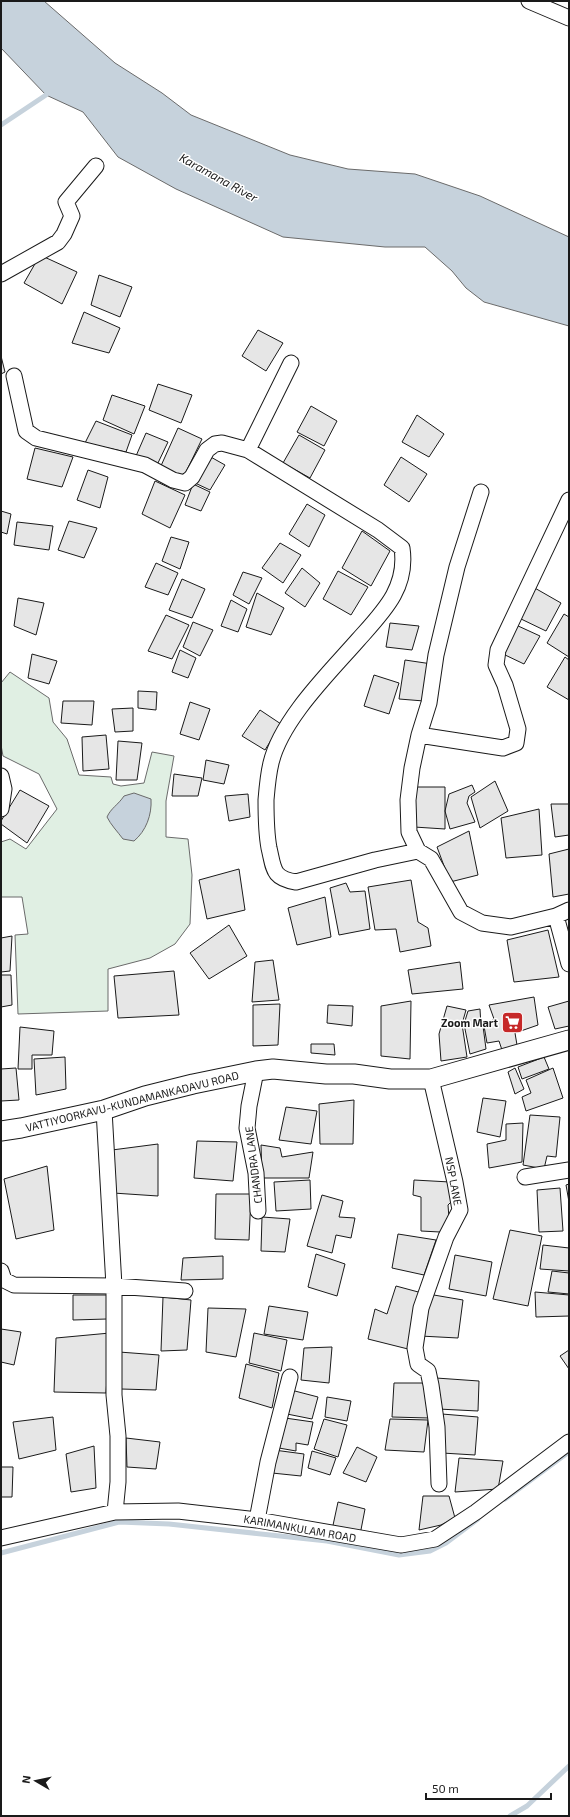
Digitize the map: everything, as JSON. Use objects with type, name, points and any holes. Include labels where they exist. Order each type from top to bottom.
[{"type":"street","points":[[529,1],[569,18]]},
{"type":"street","points":[[1,274],[58,242],[64,234],[72,216],[66,202],[96,166]]},
{"type":"street","points":[[248,450],[291,363]]},
{"type":"street","points":[[14,376],[26,431],[36,438],[146,465],[173,480],[185,483],[192,477],[207,450],[215,444],[222,443],[248,450],[378,530],[402,548],[404,563],[401,578],[386,609],[317,687],[288,725],[278,744],[271,763],[267,785],[265,822],[275,872],[283,880],[296,882],[375,860],[418,851]]},
{"type":"street","points":[[481,492],[457,567],[436,655],[429,703],[419,734],[408,800],[409,832],[418,851],[431,859],[461,912],[482,923],[511,926],[562,913],[569,964]]},
{"type":"street","points":[[419,734],[503,748],[516,743],[518,730],[496,665],[498,650],[569,500]]},
{"type":"street","points":[[1,776],[4,789],[1,809]]},
{"type":"street","name":"VATTIYOORKAVU-KUNDAMANKADAVU ROAD","points":[[1,1131],[104,1110],[145,1096],[256,1071],[273,1069],[326,1074],[354,1074],[390,1079],[431,1079],[569,1040]]},
{"type":"street","name":"CHANDRA LANE","points":[[256,1071],[249,1106],[247,1128],[256,1174],[258,1211]]},
{"type":"street","name":"NSP LANE","points":[[431,1079],[460,1210],[446,1237],[430,1280],[421,1308],[415,1348],[418,1364],[428,1371],[431,1384],[437,1427],[439,1484]]},
{"type":"street","points":[[104,1110],[114,1286],[114,1395],[118,1436],[118,1482],[115,1512]]},
{"type":"street","points":[[525,1177],[569,1170]]},
{"type":"street","points":[[4,1279],[14,1285],[114,1286],[184,1291]]},
{"type":"street","points":[[257,1520],[268,1462],[290,1377]]},
{"type":"street","name":"KARIMANKULAM ROAD","points":[[1,1538],[115,1512],[178,1511],[257,1520],[401,1546],[435,1539],[476,1512],[569,1442]]},
{"type":"green space","points":[[10,672],[49,698],[53,722],[67,739],[79,775],[111,777],[113,784],[121,786],[144,783],[152,752],[174,756],[166,801],[166,837],[188,839],[192,875],[190,924],[175,944],[150,958],[108,969],[108,1011],[18,1014],[15,935],[28,934],[22,897],[1,897],[1,842],[10,839],[26,849],[57,809],[39,774],[3,756],[1,745],[1,683]]},
{"type":"water","name":"Karamana River","points":[[1,1],[44,1],[115,63],[162,93],[191,115],[290,155],[348,169],[415,174],[480,196],[569,237],[569,326],[484,302],[466,288],[452,271],[425,247],[385,247],[283,237],[176,189],[118,157],[83,112],[46,95],[1,48]]},
{"type":"water","points":[[134,793],[151,799],[151,805],[145,828],[134,841],[123,839],[107,817],[110,811],[124,796]]},
{"type":"building","points":[[40,255],[77,272],[62,304],[24,283]]},
{"type":"building","points":[[99,275],[132,287],[120,317],[91,305]]},
{"type":"building","points":[[84,312],[120,328],[109,353],[72,343]]},
{"type":"building","points":[[258,330],[283,343],[266,371],[242,356]]},
{"type":"building","points":[[1,356],[5,372],[1,374]]},
{"type":"building","points":[[158,384],[192,395],[181,423],[149,410]]},
{"type":"building","points":[[112,395],[145,406],[134,434],[103,420]]},
{"type":"building","points":[[311,406],[337,421],[324,446],[297,432]]},
{"type":"building","points":[[417,415],[444,434],[429,457],[402,442]]},
{"type":"building","points":[[96,421],[132,435],[126,452],[85,443]]},
{"type":"building","points":[[178,428],[202,439],[183,478],[160,468]]},
{"type":"building","points":[[146,433],[168,442],[157,465],[136,456]]},
{"type":"building","points":[[299,435],[325,450],[310,478],[283,463]]},
{"type":"building","points":[[35,448],[73,457],[62,487],[27,479]]},
{"type":"building","points":[[209,456],[225,465],[210,490],[195,483]]},
{"type":"building","points":[[401,457],[427,474],[409,502],[384,485]]},
{"type":"building","points":[[88,470],[108,477],[100,508],[77,500]]},
{"type":"building","points":[[155,481],[185,495],[170,528],[142,514]]},
{"type":"building","points":[[193,484],[210,492],[201,511],[185,505]]},
{"type":"building","points":[[307,504],[325,515],[309,547],[289,534]]},
{"type":"building","points":[[1,511],[11,514],[7,534],[1,532]]},
{"type":"building","points":[[69,521],[97,528],[84,558],[58,550]]},
{"type":"building","points":[[17,522],[53,526],[49,550],[14,545]]},
{"type":"building","points":[[362,531],[390,551],[371,586],[342,568]]},
{"type":"building","points":[[171,537],[189,542],[180,569],[162,561]]},
{"type":"building","points":[[280,543],[301,555],[283,583],[262,568]]},
{"type":"building","points":[[156,563],[178,573],[168,595],[145,587]]},
{"type":"building","points":[[302,568],[320,583],[305,607],[285,593]]},
{"type":"building","points":[[338,571],[368,587],[351,615],[323,599]]},
{"type":"building","points":[[243,572],[262,578],[249,604],[233,595]]},
{"type":"building","points":[[182,579],[205,589],[192,618],[169,610]]},
{"type":"building","points":[[533,587],[561,603],[546,631],[519,618]]},
{"type":"building","points":[[257,593],[284,608],[271,635],[246,627]]},
{"type":"building","points":[[18,598],[44,603],[36,635],[14,626]]},
{"type":"building","points":[[231,600],[247,609],[238,632],[221,626]]},
{"type":"building","points":[[564,614],[569,617],[569,657],[547,643]]},
{"type":"building","points":[[166,615],[189,625],[172,659],[148,651]]},
{"type":"building","points":[[193,622],[213,630],[200,656],[183,647]]},
{"type":"building","points":[[390,623],[419,626],[412,650],[386,647]]},
{"type":"building","points":[[516,625],[540,636],[524,664],[503,654]]},
{"type":"building","points":[[180,650],[196,658],[188,678],[172,672]]},
{"type":"building","points":[[32,654],[57,661],[49,684],[28,678]]},
{"type":"building","points":[[565,657],[569,660],[569,700],[547,687]]},
{"type":"building","points":[[405,660],[432,664],[424,701],[399,699]]},
{"type":"building","points":[[374,675],[399,683],[389,714],[364,706]]},
{"type":"building","points":[[138,691],[157,692],[156,710],[138,708]]},
{"type":"building","points":[[63,701],[94,701],[92,725],[61,723]]},
{"type":"building","points":[[190,702],[210,709],[199,740],[180,734]]},
{"type":"building","points":[[133,708],[133,731],[115,732],[112,709]]},
{"type":"building","points":[[260,710],[281,724],[265,750],[242,736]]},
{"type":"building","points":[[106,735],[109,769],[83,771],[82,737]]},
{"type":"building","points":[[118,741],[142,743],[137,780],[116,780]]},
{"type":"building","points":[[206,760],[229,765],[224,784],[203,780]]},
{"type":"building","points":[[174,774],[202,778],[198,796],[172,796]]},
{"type":"building","points":[[495,781],[508,811],[480,828],[471,797]]},
{"type":"building","points":[[472,785],[475,792],[469,796],[467,803],[475,822],[450,829],[445,811],[449,794]]},
{"type":"building","points":[[416,787],[445,787],[445,829],[414,827]]},
{"type":"building","points":[[20,790],[49,806],[27,843],[1,824],[1,821]]},
{"type":"building","points":[[248,794],[250,817],[229,821],[225,796]]},
{"type":"building","points":[[551,804],[569,804],[569,835],[555,837]]},
{"type":"building","points":[[539,809],[542,855],[506,858],[501,818]]},
{"type":"building","points":[[469,831],[478,875],[450,882],[437,847]]},
{"type":"building","points":[[569,849],[569,894],[553,897],[549,854]]},
{"type":"building","points":[[239,869],[245,910],[207,919],[199,880]]},
{"type":"building","points":[[411,880],[418,922],[428,928],[431,946],[400,952],[396,929],[375,930],[368,887]]},
{"type":"building","points":[[346,883],[350,892],[365,891],[370,929],[339,935],[330,888]]},
{"type":"building","points":[[325,897],[331,937],[297,945],[288,908]]},
{"type":"building","points":[[229,925],[247,956],[209,979],[190,953]]},
{"type":"building","points":[[548,930],[559,977],[514,982],[507,940]]},
{"type":"building","points":[[12,936],[10,971],[1,972],[1,938]]},
{"type":"building","points":[[273,960],[279,1000],[252,1002],[255,962]]},
{"type":"building","points":[[460,962],[463,989],[412,994],[408,970]]},
{"type":"building","points":[[174,971],[179,1015],[118,1018],[114,976]]},
{"type":"building","points":[[1,975],[11,975],[12,1005],[1,1007]]},
{"type":"building","name":"Zoom Mart","points":[[534,997],[538,1025],[515,1033],[517,1045],[502,1050],[499,1041],[487,1043],[484,1026],[494,1019],[489,1005]]},
{"type":"building","points":[[411,1001],[410,1059],[381,1056],[381,1006]]},
{"type":"building","points":[[569,1001],[569,1026],[555,1029],[548,1007]]},
{"type":"building","points":[[280,1004],[278,1045],[253,1046],[253,1005]]},
{"type":"building","points":[[328,1005],[353,1006],[352,1026],[327,1023]]},
{"type":"building","points":[[447,1006],[466,1010],[462,1024],[467,1057],[441,1061],[439,1034]]},
{"type":"building","points":[[480,1009],[481,1026],[483,1026],[486,1049],[470,1054],[464,1024],[468,1011]]},
{"type":"building","points":[[20,1027],[54,1031],[52,1055],[32,1055],[32,1069],[18,1069]]},
{"type":"building","points":[[311,1044],[334,1044],[335,1055],[311,1053]]},
{"type":"building","points":[[65,1057],[66,1089],[36,1095],[34,1059]]},
{"type":"building","points":[[544,1057],[549,1069],[522,1079],[518,1067]]},
{"type":"building","points":[[16,1068],[19,1100],[1,1101],[1,1069]]},
{"type":"building","points":[[515,1068],[524,1089],[515,1094],[508,1072]]},
{"type":"building","points":[[553,1068],[563,1098],[526,1111],[522,1097],[531,1093],[526,1080]]},
{"type":"building","points":[[483,1098],[506,1101],[500,1137],[477,1132]]},
{"type":"building","points":[[354,1100],[353,1144],[320,1144],[319,1104]]},
{"type":"building","points":[[286,1107],[317,1111],[311,1144],[279,1140]]},
{"type":"building","points":[[530,1115],[560,1117],[556,1157],[547,1156],[544,1169],[523,1165]]},
{"type":"building","points":[[523,1123],[522,1162],[489,1168],[487,1144],[506,1140],[506,1124]]},
{"type":"building","points":[[197,1141],[237,1142],[233,1181],[194,1178]]},
{"type":"building","points":[[158,1144],[158,1196],[113,1193],[112,1150]]},
{"type":"building","points":[[261,1145],[280,1148],[282,1157],[313,1152],[309,1178],[262,1178]]},
{"type":"building","points":[[47,1166],[54,1230],[16,1239],[4,1179]]},
{"type":"building","points":[[310,1180],[311,1209],[276,1211],[274,1182]]},
{"type":"building","points":[[414,1180],[450,1182],[453,1200],[448,1205],[449,1218],[440,1232],[421,1231],[421,1197],[413,1195]]},
{"type":"building","points":[[569,1184],[569,1202],[566,1185]]},
{"type":"building","points":[[560,1188],[563,1231],[539,1232],[537,1190]]},
{"type":"building","points":[[216,1194],[251,1194],[249,1240],[215,1239]]},
{"type":"building","points":[[322,1195],[343,1201],[339,1217],[355,1218],[351,1238],[336,1235],[332,1253],[307,1246]]},
{"type":"building","points":[[262,1217],[290,1219],[285,1252],[261,1251]]},
{"type":"building","points":[[510,1230],[542,1236],[528,1306],[493,1299]]},
{"type":"building","points":[[398,1234],[436,1240],[424,1275],[392,1268]]},
{"type":"building","points":[[543,1245],[569,1248],[569,1271],[540,1269]]},
{"type":"building","points":[[316,1254],[345,1264],[337,1296],[308,1287]]},
{"type":"building","points":[[455,1255],[492,1262],[486,1296],[449,1289]]},
{"type":"building","points":[[223,1256],[223,1279],[181,1280],[183,1258]]},
{"type":"building","points":[[552,1271],[569,1273],[569,1294],[548,1292]]},
{"type":"building","points":[[396,1286],[422,1293],[408,1349],[368,1339],[375,1309],[387,1314]]},
{"type":"building","points":[[535,1292],[569,1295],[569,1316],[536,1317]]},
{"type":"building","points":[[428,1294],[463,1300],[458,1338],[420,1336]]},
{"type":"building","points":[[73,1295],[108,1295],[107,1319],[73,1320]]},
{"type":"building","points":[[163,1297],[191,1300],[187,1350],[161,1351]]},
{"type":"building","points":[[269,1306],[308,1312],[303,1340],[264,1334]]},
{"type":"building","points":[[208,1308],[246,1309],[236,1357],[206,1352]]},
{"type":"building","points":[[1,1329],[21,1332],[14,1365],[1,1362]]},
{"type":"building","points":[[110,1333],[106,1393],[54,1392],[56,1338]]},
{"type":"building","points":[[254,1333],[287,1340],[281,1371],[249,1363]]},
{"type":"building","points":[[332,1347],[329,1383],[301,1380],[304,1348]]},
{"type":"building","points":[[569,1350],[569,1369],[560,1356]]},
{"type":"building","points":[[119,1352],[159,1355],[156,1390],[121,1389]]},
{"type":"building","points":[[246,1364],[279,1373],[272,1408],[239,1398]]},
{"type":"building","points":[[436,1378],[479,1381],[478,1411],[438,1409]]},
{"type":"building","points":[[394,1383],[428,1383],[429,1418],[392,1417]]},
{"type":"building","points":[[291,1390],[318,1397],[312,1419],[287,1414]]},
{"type":"building","points":[[327,1397],[351,1401],[347,1421],[325,1417]]},
{"type":"building","points":[[442,1414],[478,1417],[475,1455],[442,1453]]},
{"type":"building","points":[[53,1417],[56,1450],[19,1459],[13,1422]]},
{"type":"building","points":[[285,1418],[313,1422],[308,1445],[296,1443],[296,1451],[279,1448]]},
{"type":"building","points":[[324,1419],[347,1425],[338,1457],[314,1449]]},
{"type":"building","points":[[390,1419],[428,1420],[424,1452],[385,1450]]},
{"type":"building","points":[[126,1438],[160,1442],[156,1469],[127,1467]]},
{"type":"building","points":[[94,1446],[96,1488],[71,1492],[66,1454]]},
{"type":"building","points":[[357,1447],[377,1457],[366,1482],[343,1473]]},
{"type":"building","points":[[274,1450],[304,1454],[301,1476],[272,1473]]},
{"type":"building","points":[[312,1451],[336,1458],[330,1475],[308,1468]]},
{"type":"building","points":[[459,1458],[503,1461],[498,1489],[455,1492]]},
{"type":"building","points":[[1,1467],[13,1467],[12,1497],[1,1497]]},
{"type":"building","points":[[423,1496],[449,1496],[455,1518],[441,1525],[419,1530]]},
{"type":"building","points":[[338,1502],[365,1509],[360,1535],[332,1530]]},
{"type":"waterway","points":[[1,125],[46,95]]},
{"type":"waterway","points":[[505,1499],[569,1452]]},
{"type":"waterway","points":[[1,1553],[119,1522],[169,1524],[327,1541],[399,1555],[430,1551],[446,1543],[478,1519]]},
{"type":"waterway","points":[[510,1816],[527,1806],[569,1766]]},
{"type":"place","name":"Zoom Mart","points":[[513,1022]]}]
